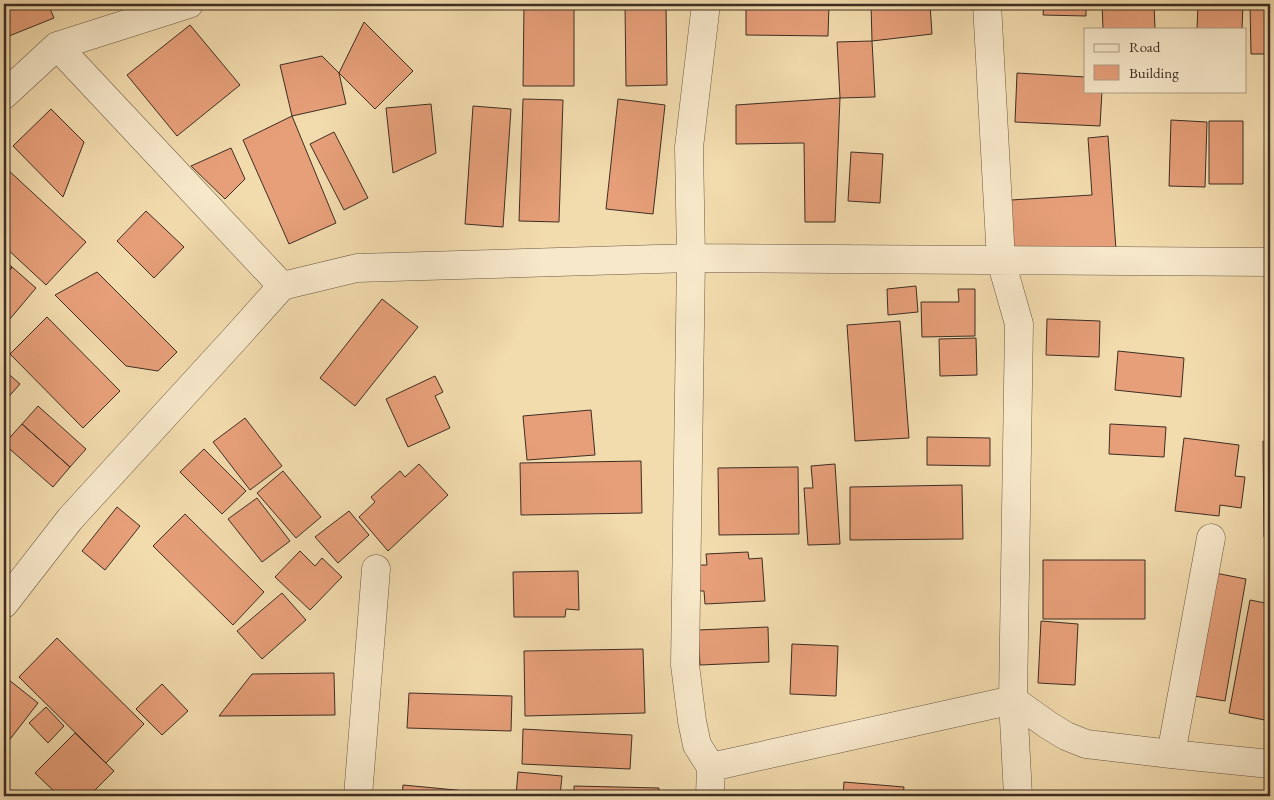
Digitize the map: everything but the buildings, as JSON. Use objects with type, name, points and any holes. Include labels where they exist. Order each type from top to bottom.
[{"type":"street","points":[[4,95],[57,46],[189,4]]},
{"type":"street","points":[[706,4],[690,147],[691,258],[685,665],[697,745],[712,767],[710,796]]},
{"type":"street","points":[[987,4],[1001,261],[1019,324],[1013,700],[1018,796]]},
{"type":"street","points":[[57,46],[282,286]]},
{"type":"street","points":[[4,604],[70,519],[282,286],[357,268],[691,258],[1270,262]]},
{"type":"street","points":[[1171,754],[1211,538]]},
{"type":"street","points":[[358,796],[376,569]]},
{"type":"street","points":[[712,767],[1013,700],[1066,736],[1086,744],[1270,764]]}]
